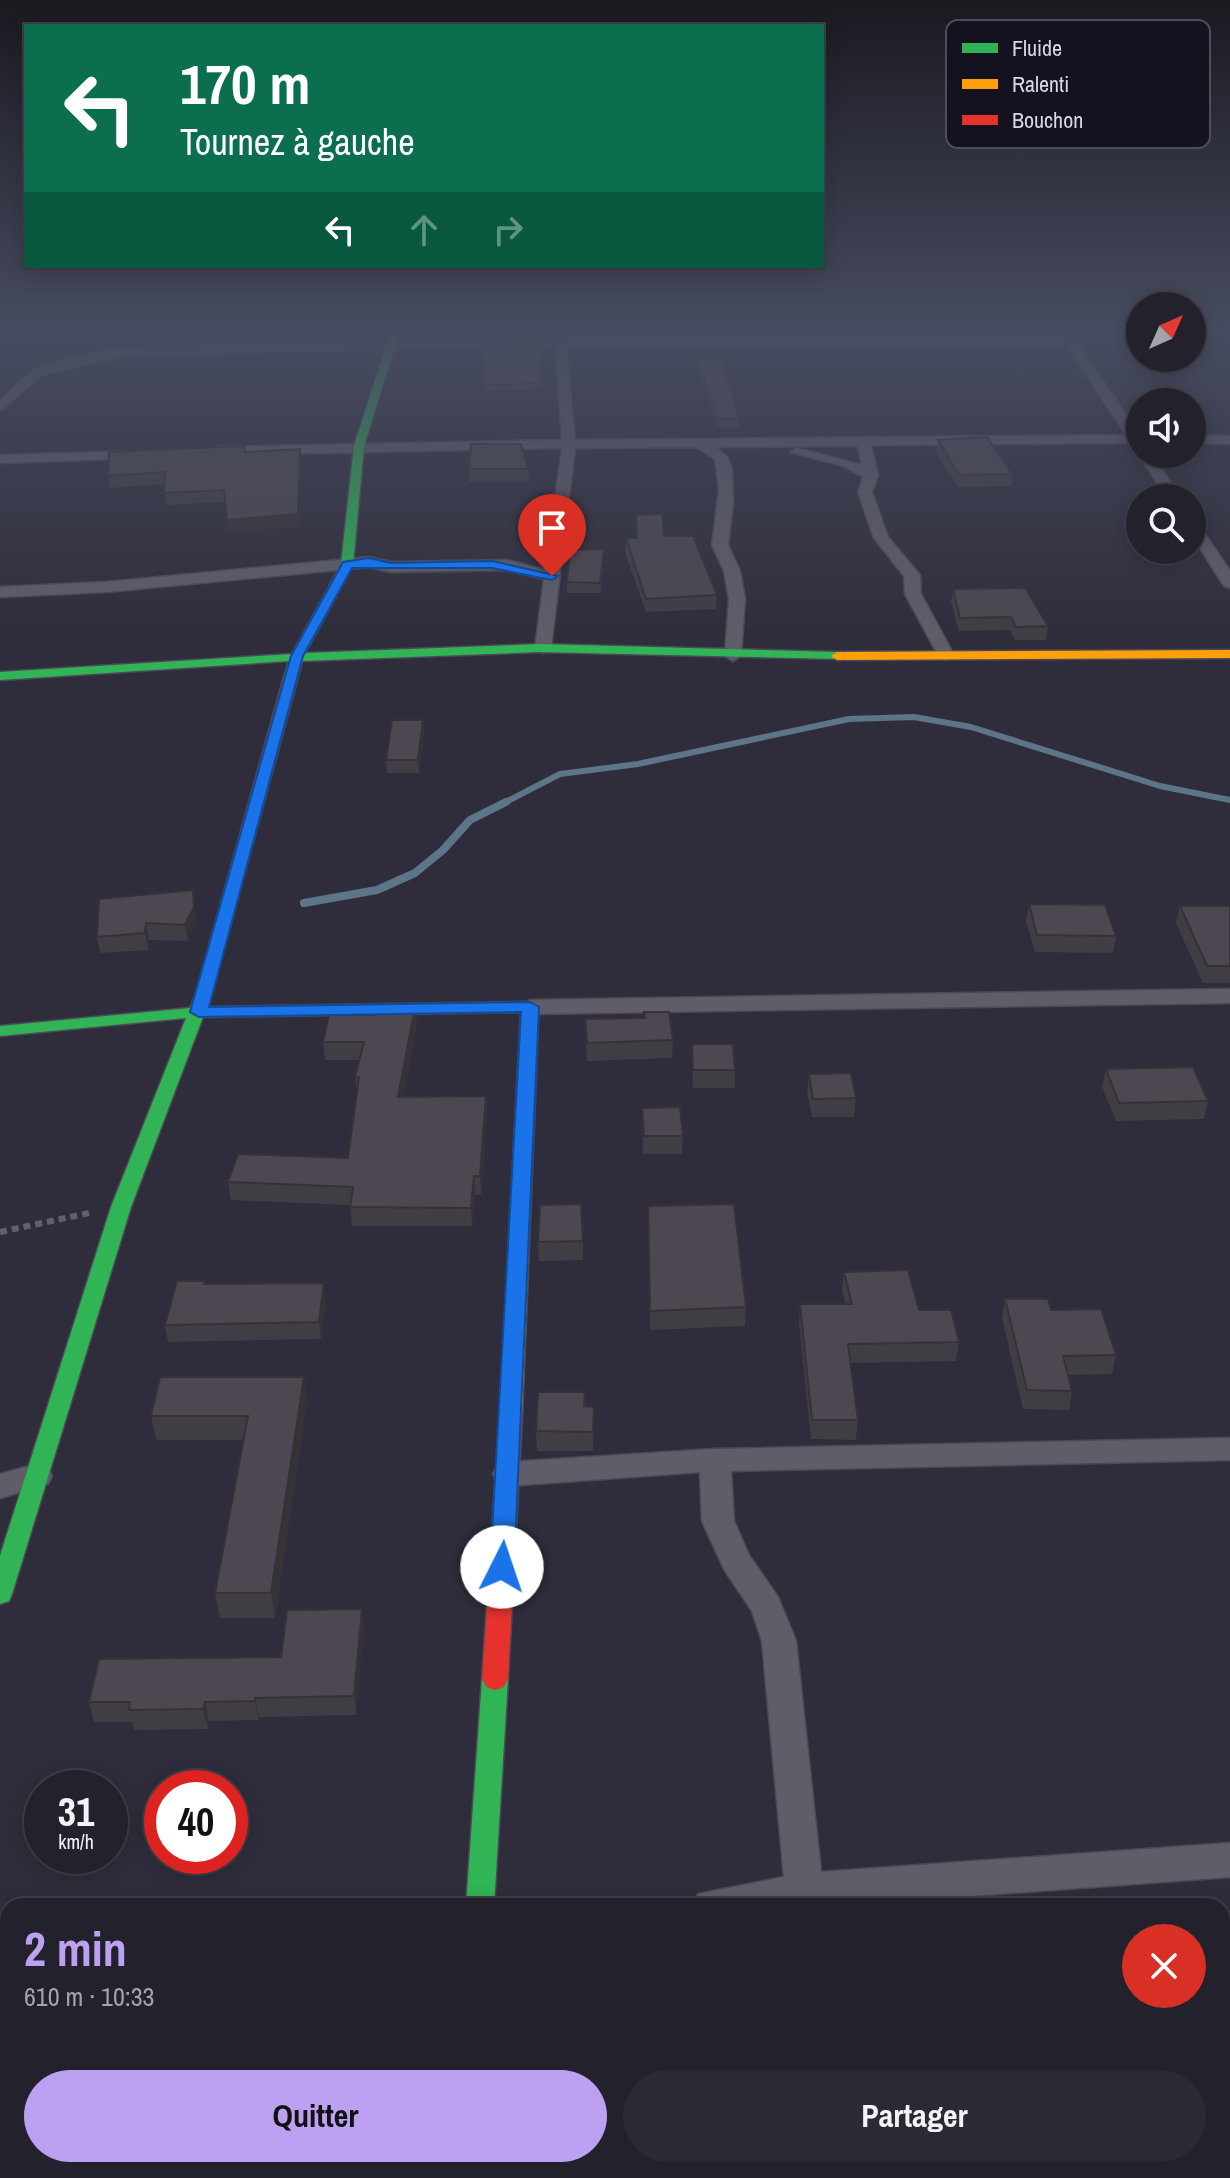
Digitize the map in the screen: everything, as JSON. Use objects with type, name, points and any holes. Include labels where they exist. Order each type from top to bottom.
[{"type":"street","points":[[0,1594],[121,1207],[199,1012],[297,656],[347,565],[359,446],[364,431]]},
{"type":"street","points":[[543,648],[569,444],[568,431]]},
{"type":"street","points":[[1206,439],[1230,440]]},
{"type":"street","points":[[203,452],[359,446],[1126,441]]},
{"type":"street","points":[[864,442],[871,475],[865,492],[881,538],[912,575],[913,594],[946,655]]},
{"type":"street","points":[[698,443],[714,450],[724,463],[724,529],[720,545],[731,563],[740,609],[733,656]]},
{"type":"street","points":[[751,443],[847,463],[871,475]]},
{"type":"street","points":[[0,459],[156,453]]},
{"type":"street","points":[[1206,546],[1230,583]]},
{"type":"street","points":[[0,592],[106,587],[369,562],[391,567],[492,564],[552,576]]},
{"type":"street","points":[[0,676],[297,656],[543,648],[733,656],[1230,654]]},
{"type":"street","points":[[0,1031],[199,1012],[1230,996]]},
{"type":"street","points":[[481,1898],[508,1474],[530,1007]]},
{"type":"street","points":[[508,1474],[715,1460],[1230,1449]]},
{"type":"street","points":[[715,1460],[718,1521],[736,1562],[767,1606],[779,1641],[804,1891]]},
{"type":"street","points":[[0,1486],[37,1476]]},
{"type":"street","points":[[761,1898],[804,1891],[1230,1860]]},
{"type":"path","points":[[0,1232],[121,1207]]},
{"type":"building","points":[[987,437],[1012,474],[959,475],[938,440]]},
{"type":"building","points":[[471,444],[521,444],[528,469],[469,469]]},
{"type":"building","points":[[244,446],[245,452],[300,449],[298,514],[227,520],[224,490],[164,493],[165,472],[108,476],[109,452]]},
{"type":"building","points":[[662,514],[664,536],[693,536],[717,595],[646,599],[626,538],[637,538],[636,515]]},
{"type":"building","points":[[604,549],[600,583],[567,582],[570,550]]},
{"type":"building","points":[[1025,588],[1048,626],[1016,627],[1011,617],[960,618],[953,589]]},
{"type":"building","points":[[392,720],[423,720],[418,760],[386,760]]},
{"type":"building","points":[[193,890],[194,907],[185,925],[146,923],[145,933],[97,937],[99,899]]},
{"type":"building","points":[[1029,904],[1105,905],[1116,936],[1037,935]]},
{"type":"building","points":[[1180,906],[1230,906],[1230,966],[1207,966]]},
{"type":"building","points":[[375,1007],[415,1007],[398,1097],[486,1096],[480,1176],[474,1176],[471,1208],[350,1207],[353,1187],[228,1182],[238,1154],[348,1158],[359,1077],[355,1077],[364,1042],[323,1042],[329,1015],[374,1015]]},
{"type":"building","points":[[644,1012],[669,1012],[673,1040],[587,1043],[585,1019],[645,1018]]},
{"type":"building","points":[[692,1044],[733,1044],[735,1070],[693,1070]]},
{"type":"building","points":[[1193,1067],[1208,1101],[1119,1103],[1106,1069]]},
{"type":"building","points":[[851,1073],[856,1098],[813,1099],[809,1074]]},
{"type":"building","points":[[680,1107],[683,1136],[644,1136],[642,1108]]},
{"type":"building","points":[[581,1204],[583,1241],[538,1242],[540,1205]]},
{"type":"building","points":[[734,1204],[746,1307],[650,1311],[648,1206]]},
{"type":"building","points":[[908,1270],[919,1310],[951,1310],[959,1342],[848,1344],[858,1420],[812,1420],[800,1304],[852,1304],[844,1272]]},
{"type":"building","points":[[177,1281],[205,1281],[204,1284],[324,1283],[319,1322],[165,1325]]},
{"type":"building","points":[[1005,1299],[1048,1299],[1051,1310],[1101,1309],[1116,1355],[1063,1356],[1072,1391],[1027,1390]]},
{"type":"building","points":[[160,1377],[304,1377],[271,1593],[215,1593],[248,1416],[151,1416]]},
{"type":"building","points":[[538,1392],[585,1392],[584,1406],[594,1407],[593,1432],[536,1431]]},
{"type":"building","points":[[362,1609],[354,1696],[205,1702],[203,1709],[129,1710],[130,1702],[89,1702],[99,1659],[281,1657],[287,1610]]},
{"type":"waterway","points":[[502,804],[560,774],[638,764],[849,719],[914,717],[971,727],[1160,786],[1230,800]]},
{"type":"waterway","points":[[502,804],[506,802]]},
{"type":"waterway","points":[[304,903],[377,890],[415,873],[443,850],[470,820],[502,804]]},
{"type":"traffic: fast","points":[[289,684],[297,656],[347,565],[359,446],[364,431]]},
{"type":"traffic: fast","points":[[0,676],[472,650],[577,648],[837,656]]},
{"type":"traffic: fast","points":[[0,1594],[121,1207],[204,993]]},
{"type":"traffic: fast","points":[[0,1031],[199,1012],[530,1007],[528,1049]]},
{"type":"traffic: fast","points":[[481,1898],[495,1679]]},
{"type":"traffic: slow","points":[[837,656],[1230,654]]},
{"type":"traffic: slow","points":[[511,1415],[528,1049]]},
{"type":"traffic: jam","points":[[204,993],[289,684]]},
{"type":"traffic: jam","points":[[495,1679],[511,1415]]},
{"type":"route","points":[[502,1567],[530,1007],[437,1006],[199,1012],[297,656],[347,565],[369,562],[391,567],[492,564],[552,576]]}]
